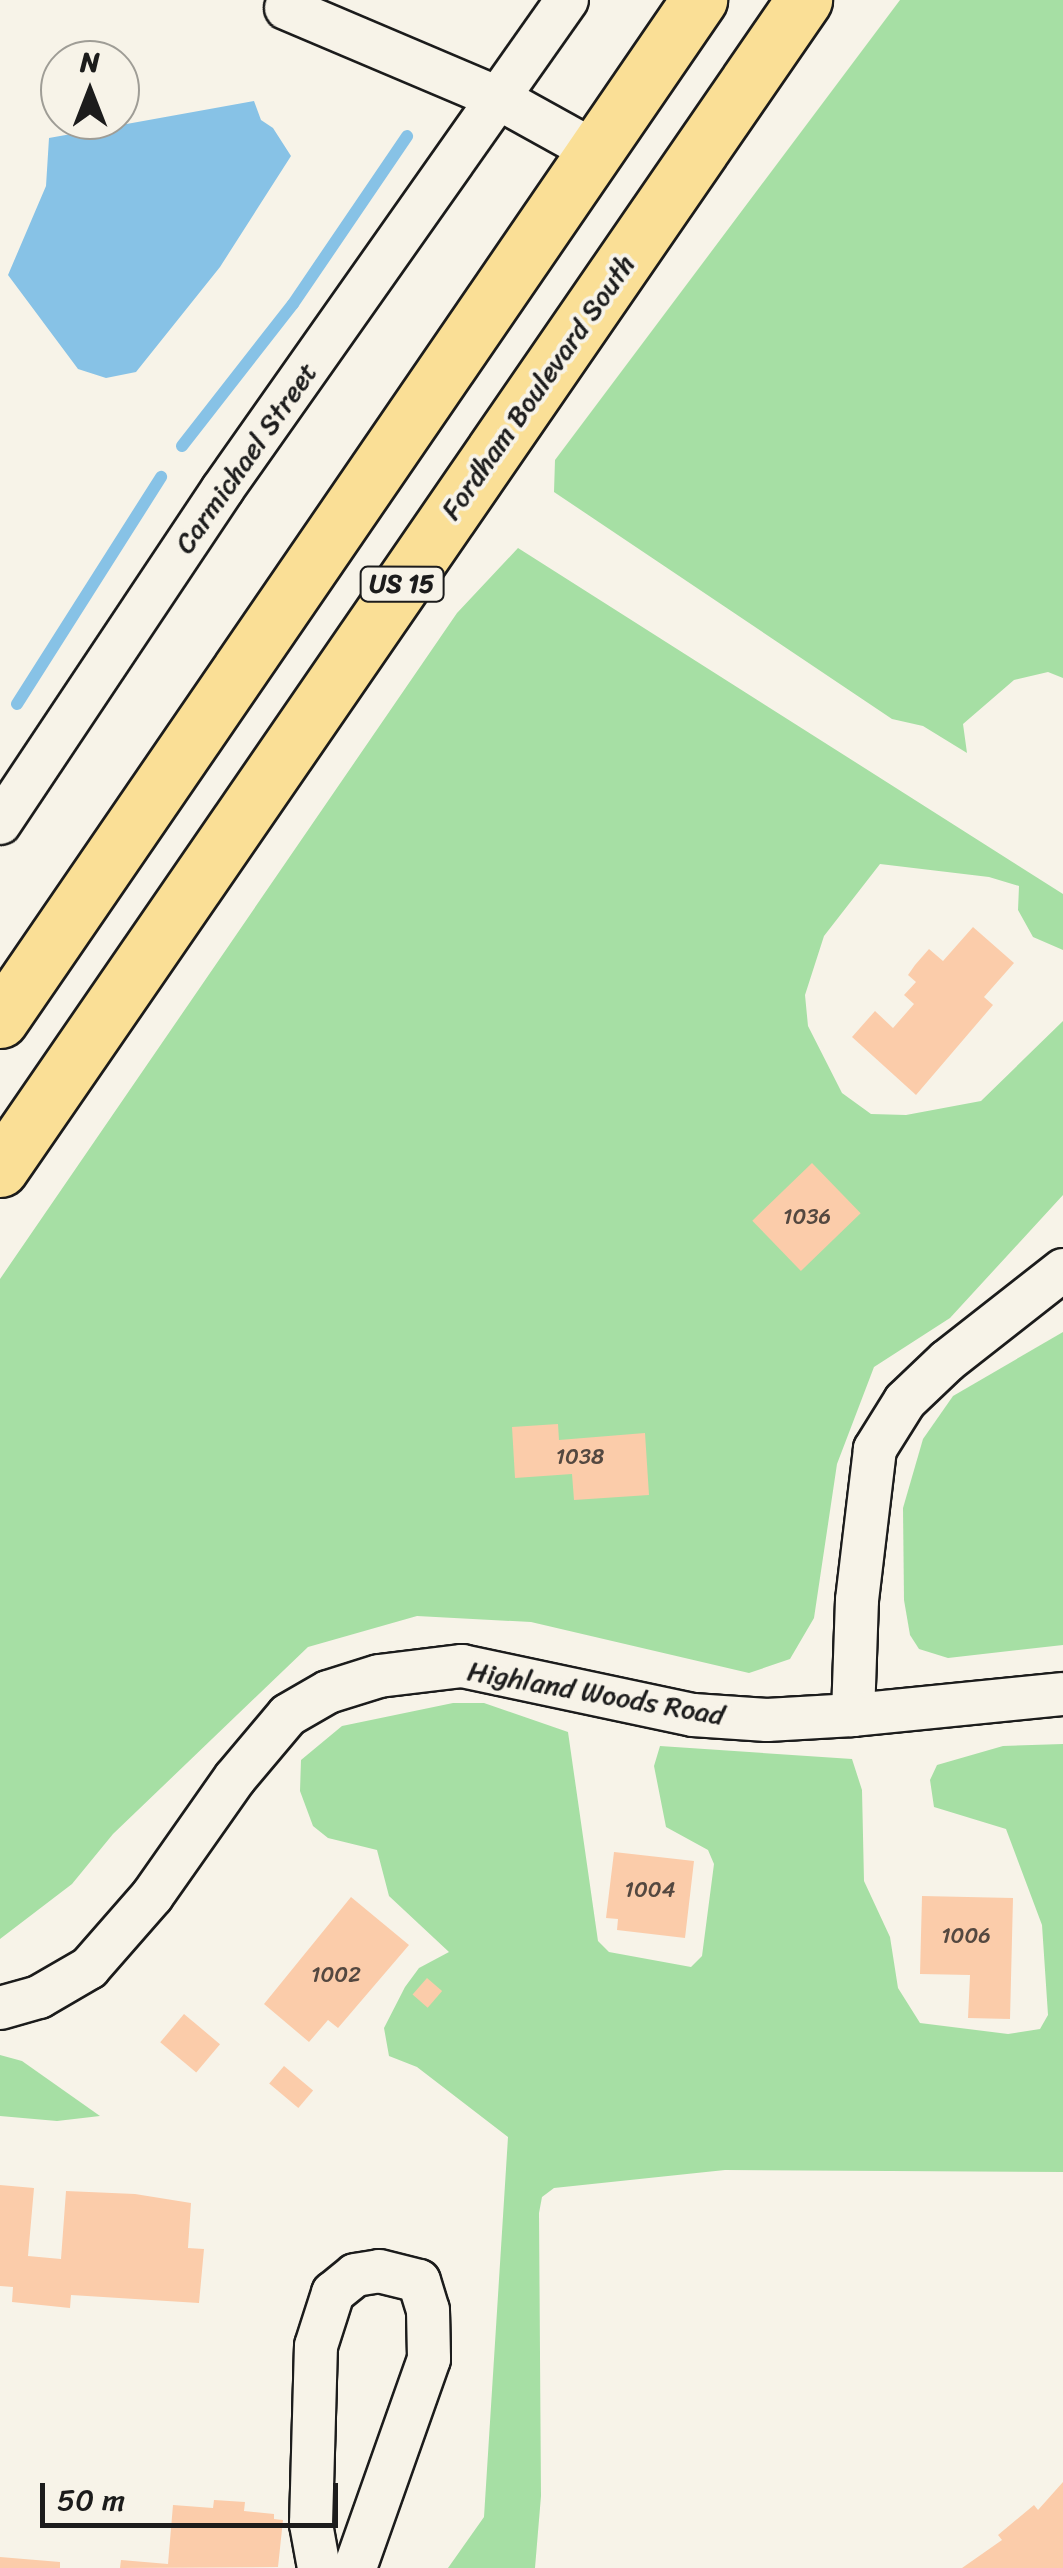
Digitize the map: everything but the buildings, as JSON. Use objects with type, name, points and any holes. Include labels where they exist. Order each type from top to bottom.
[{"type":"highway","name":"US 15","points":[[0,1020],[592,150],[699,0]]},
{"type":"highway","name":"Fordham Boulevard South","points":[[0,1169],[804,0]]},
{"type":"street","name":"Carmichael Street","points":[[0,822],[222,490],[567,0]]},
{"type":"street","points":[[286,8],[500,99],[592,150]]},
{"type":"street","points":[[853,1715],[857,1600],[875,1449],[905,1401],[918,1388],[1063,1270]]},
{"type":"street","name":"Highland Woods Road","points":[[0,2008],[39,1996],[89,1968],[152,1896],[235,1778],[288,1715],[328,1692],[378,1676],[462,1666],[693,1715],[767,1720],[1063,1694]]},
{"type":"street","points":[[319,2568],[311,2524],[316,2346],[333,2292],[356,2276],[378,2271],[419,2282],[428,2310],[425,2380],[354,2568]]},
{"type":"green space","points":[[900,0],[1063,0],[1063,678],[1048,672],[1014,680],[963,724],[967,753],[923,726],[892,719],[554,492],[555,460]]},
{"type":"green space","points":[[518,548],[1063,894],[1063,950],[1033,937],[1018,910],[1019,886],[989,877],[880,864],[824,936],[805,995],[808,1026],[842,1093],[871,1114],[906,1115],[981,1101],[1063,1021],[1063,1195],[950,1318],[874,1367],[837,1464],[814,1618],[790,1659],[749,1673],[531,1622],[417,1616],[308,1647],[113,1834],[72,1884],[0,1939],[0,1279],[457,613]]},
{"type":"green space","points":[[1063,1332],[1063,1645],[948,1658],[919,1649],[910,1635],[904,1600],[903,1508],[923,1439],[953,1396]]},
{"type":"green space","points":[[453,1703],[484,1703],[568,1732],[598,1941],[609,1952],[691,1967],[702,1956],[714,1864],[708,1850],[666,1827],[654,1766],[660,1746],[852,1759],[862,1790],[864,1881],[890,1937],[898,1988],[920,2023],[1008,2034],[1040,2029],[1048,2015],[1042,1925],[1006,1829],[934,1807],[930,1780],[937,1765],[1003,1746],[1063,1744],[1063,2172],[725,2170],[554,2188],[542,2197],[541,2496],[535,2568],[448,2568],[484,2517],[508,2137],[417,2067],[389,2056],[384,2028],[405,1987],[419,1968],[449,1952],[389,1896],[377,1850],[328,1838],[313,1826],[300,1791],[301,1760],[342,1726]]},
{"type":"green space","points":[[0,2055],[22,2061],[100,2116],[57,2121],[0,2116]]},
{"type":"water","points":[[254,101],[261,120],[273,128],[291,156],[220,267],[136,372],[106,378],[78,369],[8,275],[46,186],[49,140],[140,140],[140,122]]},
{"type":"waterway","points":[[182,446],[293,304],[407,136]]},
{"type":"waterway","points":[[17,704],[161,477]]}]
